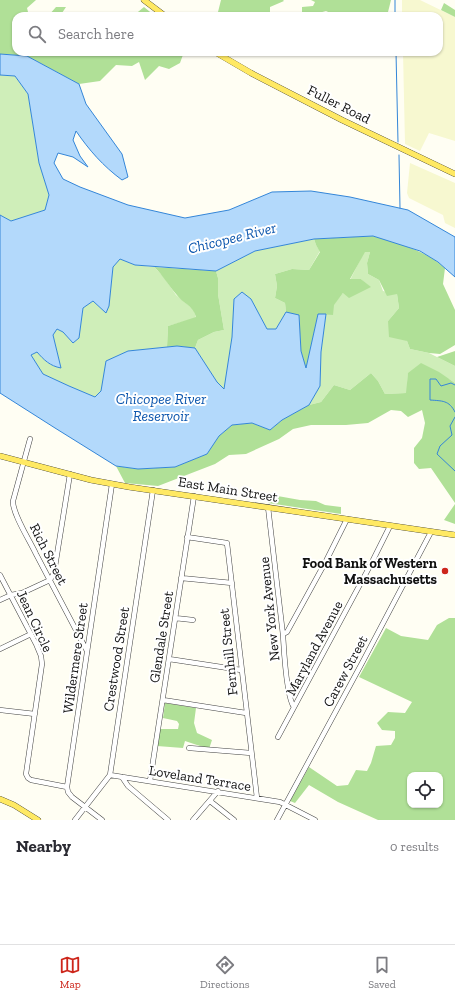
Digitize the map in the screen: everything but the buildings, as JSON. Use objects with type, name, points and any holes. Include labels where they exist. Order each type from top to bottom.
[{"type":"main road","points":[[144,0],[160,12]]},
{"type":"main road","name":"Fuller Road","points":[[222,56],[251,73],[342,120],[455,174]]},
{"type":"main road","name":"East Main Street","points":[[0,456],[112,484],[455,535]]},
{"type":"main road","points":[[0,799],[38,820]]},
{"type":"street","name":"Rich Street","points":[[30,439],[13,501],[13,506],[87,651]]},
{"type":"street","points":[[0,600],[22,593],[50,580],[54,573],[70,474]]},
{"type":"street","name":"Wildermere Street","points":[[67,787],[112,484]]},
{"type":"street","name":"Crestwood Street","points":[[75,820],[110,775],[153,490]]},
{"type":"street","name":"Glendale Street","points":[[150,781],[194,496]]},
{"type":"street","name":"New York Avenue","points":[[268,507],[290,698],[294,707]]},
{"type":"street","points":[[283,634],[287,632],[304,602],[347,519]]},
{"type":"street","name":"Maryland Avenue","points":[[278,737],[390,526]]},
{"type":"street","name":"Carew Street","points":[[277,820],[359,670],[431,532]]},
{"type":"street","name":"Fernhill Street","points":[[187,537],[227,543],[256,798]]},
{"type":"street","name":"Jean Circle","points":[[0,575],[30,634],[42,664],[26,771],[28,778],[31,780],[67,787]]},
{"type":"street","points":[[181,578],[232,583]]},
{"type":"street","points":[[175,618],[194,620]]},
{"type":"street","points":[[0,649],[30,634]]},
{"type":"street","points":[[169,659],[241,670]]},
{"type":"street","points":[[163,700],[246,713]]},
{"type":"street","points":[[0,710],[35,714]]},
{"type":"street","points":[[189,748],[251,753]]},
{"type":"street","name":"Loveland Terrace","points":[[110,775],[280,802],[315,820]]},
{"type":"street","points":[[122,777],[128,786],[168,820]]},
{"type":"street","points":[[67,787],[68,792],[72,797],[102,820]]},
{"type":"street","points":[[193,820],[218,791]]},
{"type":"street","points":[[210,801],[234,820]]},
{"type":"green space","points":[[0,0],[36,0],[27,8],[28,12],[12,12],[12,55],[0,54]]},
{"type":"green space","points":[[221,0],[284,1],[270,7],[270,12],[218,12]]},
{"type":"green space","points":[[311,0],[391,0],[388,12],[302,12],[302,7],[313,6],[315,2]]},
{"type":"green space","points":[[402,0],[420,0],[455,17],[455,141],[429,133],[420,151],[405,144],[403,56],[443,56],[443,12],[402,12]]},
{"type":"green space","points":[[444,3],[455,10],[455,17],[441,10]]},
{"type":"green space","points":[[56,7],[66,7],[63,12],[52,12]]},
{"type":"green space","points":[[144,7],[150,12],[138,12]]},
{"type":"green space","points":[[27,56],[183,56],[180,63],[169,69],[159,66],[145,80],[139,62],[132,66],[116,65],[100,81],[79,84]]},
{"type":"green space","points":[[0,75],[15,76],[28,94],[39,163],[49,195],[45,210],[11,221],[0,215]]},
{"type":"green space","points":[[410,163],[455,183],[455,228],[445,223],[443,215],[409,198],[407,193]]},
{"type":"green space","points":[[373,236],[420,252],[445,268],[443,284],[455,310],[455,345],[440,354],[429,353],[410,349],[407,341],[389,337],[388,321],[399,308],[397,294],[387,296],[379,280],[368,274],[367,263],[370,252],[365,252],[350,279],[361,279],[371,287],[349,298],[343,293],[334,305],[333,315],[318,314],[306,369],[301,351],[299,316],[286,312],[285,303],[275,298],[277,286],[275,274],[292,269],[309,270],[320,252],[314,239]]},
{"type":"green space","points":[[314,239],[320,251],[309,270],[292,269],[275,274],[277,286],[275,298],[285,303],[286,312],[276,329],[267,329],[251,299],[234,299],[232,337],[224,390],[217,382],[195,348],[198,340],[214,332],[224,330],[216,271],[255,251]]},
{"type":"green space","points":[[364,252],[370,252],[367,263],[368,274],[379,280],[383,291],[397,294],[399,308],[388,321],[407,341],[410,349],[429,353],[455,366],[455,383],[449,379],[408,373],[407,393],[385,394],[378,381],[371,373],[350,390],[334,385],[321,402],[309,405],[320,386],[321,352],[326,314],[343,293],[370,287],[361,279],[350,280]]},
{"type":"green space","points":[[120,259],[135,265],[154,267],[163,276],[176,295],[194,310],[196,318],[168,326],[167,347],[128,351],[106,361],[101,392],[95,397],[43,374],[31,355],[37,352],[42,358],[54,366],[61,368],[53,335],[57,329],[63,332],[73,343],[79,338],[83,308],[93,301],[106,313],[109,305],[113,267]]},
{"type":"green space","points":[[154,267],[216,271],[224,330],[214,332],[198,340],[195,348],[177,346],[167,347],[168,326],[196,317],[193,310],[179,297]]},
{"type":"green space","points":[[455,351],[455,366],[437,357]]},
{"type":"green space","points":[[421,363],[439,372],[455,383],[455,503],[431,468],[419,469],[414,463],[414,448],[422,438],[425,423],[422,410],[408,417],[401,411],[391,410],[368,423],[346,425],[311,425],[293,429],[279,439],[246,454],[229,455],[215,464],[158,486],[125,483],[116,466],[138,469],[175,467],[207,454],[219,436],[232,425],[252,423],[270,430],[282,420],[309,405],[321,402],[334,385],[350,390],[371,373],[378,381],[385,394],[406,393],[408,373]]},
{"type":"green space","points":[[272,495],[316,501],[325,505],[341,507],[341,514],[268,503],[269,497]]},
{"type":"green space","points":[[455,504],[455,524],[444,520]]},
{"type":"green space","points":[[449,618],[455,618],[455,820],[378,820],[338,802],[309,785],[295,803],[290,801],[309,767],[337,786],[348,785],[356,770],[367,771],[376,746],[391,745],[395,738],[395,731],[382,730],[377,723],[388,712],[405,713],[412,702],[359,677],[386,628],[401,636],[428,640],[437,625]]},
{"type":"green space","points":[[165,703],[196,708],[194,723],[197,733],[212,740],[209,749],[185,741],[183,748],[157,746],[160,729],[178,729],[179,724],[177,721],[163,718]]},
{"type":"water","name":"Chicopee River Reservoir","points":[[0,54],[27,56],[79,84],[86,104],[122,154],[128,177],[122,180],[109,169],[91,151],[76,131],[73,140],[80,156],[88,167],[73,157],[58,153],[54,163],[63,179],[80,187],[128,205],[185,218],[229,210],[272,192],[311,191],[350,197],[408,210],[455,237],[455,277],[438,262],[420,251],[373,236],[314,239],[255,251],[216,271],[135,265],[120,259],[113,267],[109,306],[106,313],[93,301],[83,308],[79,338],[73,343],[63,332],[57,329],[53,335],[61,368],[54,366],[42,358],[37,352],[31,355],[43,374],[95,397],[101,391],[106,361],[128,351],[177,346],[195,348],[217,382],[224,389],[232,337],[234,299],[242,292],[251,299],[267,329],[276,329],[286,312],[299,315],[301,351],[306,368],[318,314],[326,314],[321,352],[320,386],[309,405],[282,420],[270,430],[252,423],[232,425],[219,436],[207,454],[175,467],[138,469],[116,466],[0,393],[0,215],[11,221],[45,210],[49,195],[39,163],[28,94],[15,76],[0,75]]},
{"type":"waterway","points":[[395,0],[395,12]]},
{"type":"waterway","points":[[396,56],[398,142]]},
{"type":"waterway","points":[[399,155],[400,208]]},
{"type":"waterway","points":[[455,385],[451,383],[441,386],[436,379],[430,379],[430,400],[448,403],[455,412]]},
{"type":"waterway","points":[[455,417],[450,426],[452,435],[440,446],[437,454],[455,471]]},
{"type":"place","name":"Food Bank of Western Massachusetts","points":[[445,571]]},
{"type":"water label","name":"Chicopee River","points":[[232,238]]}]
